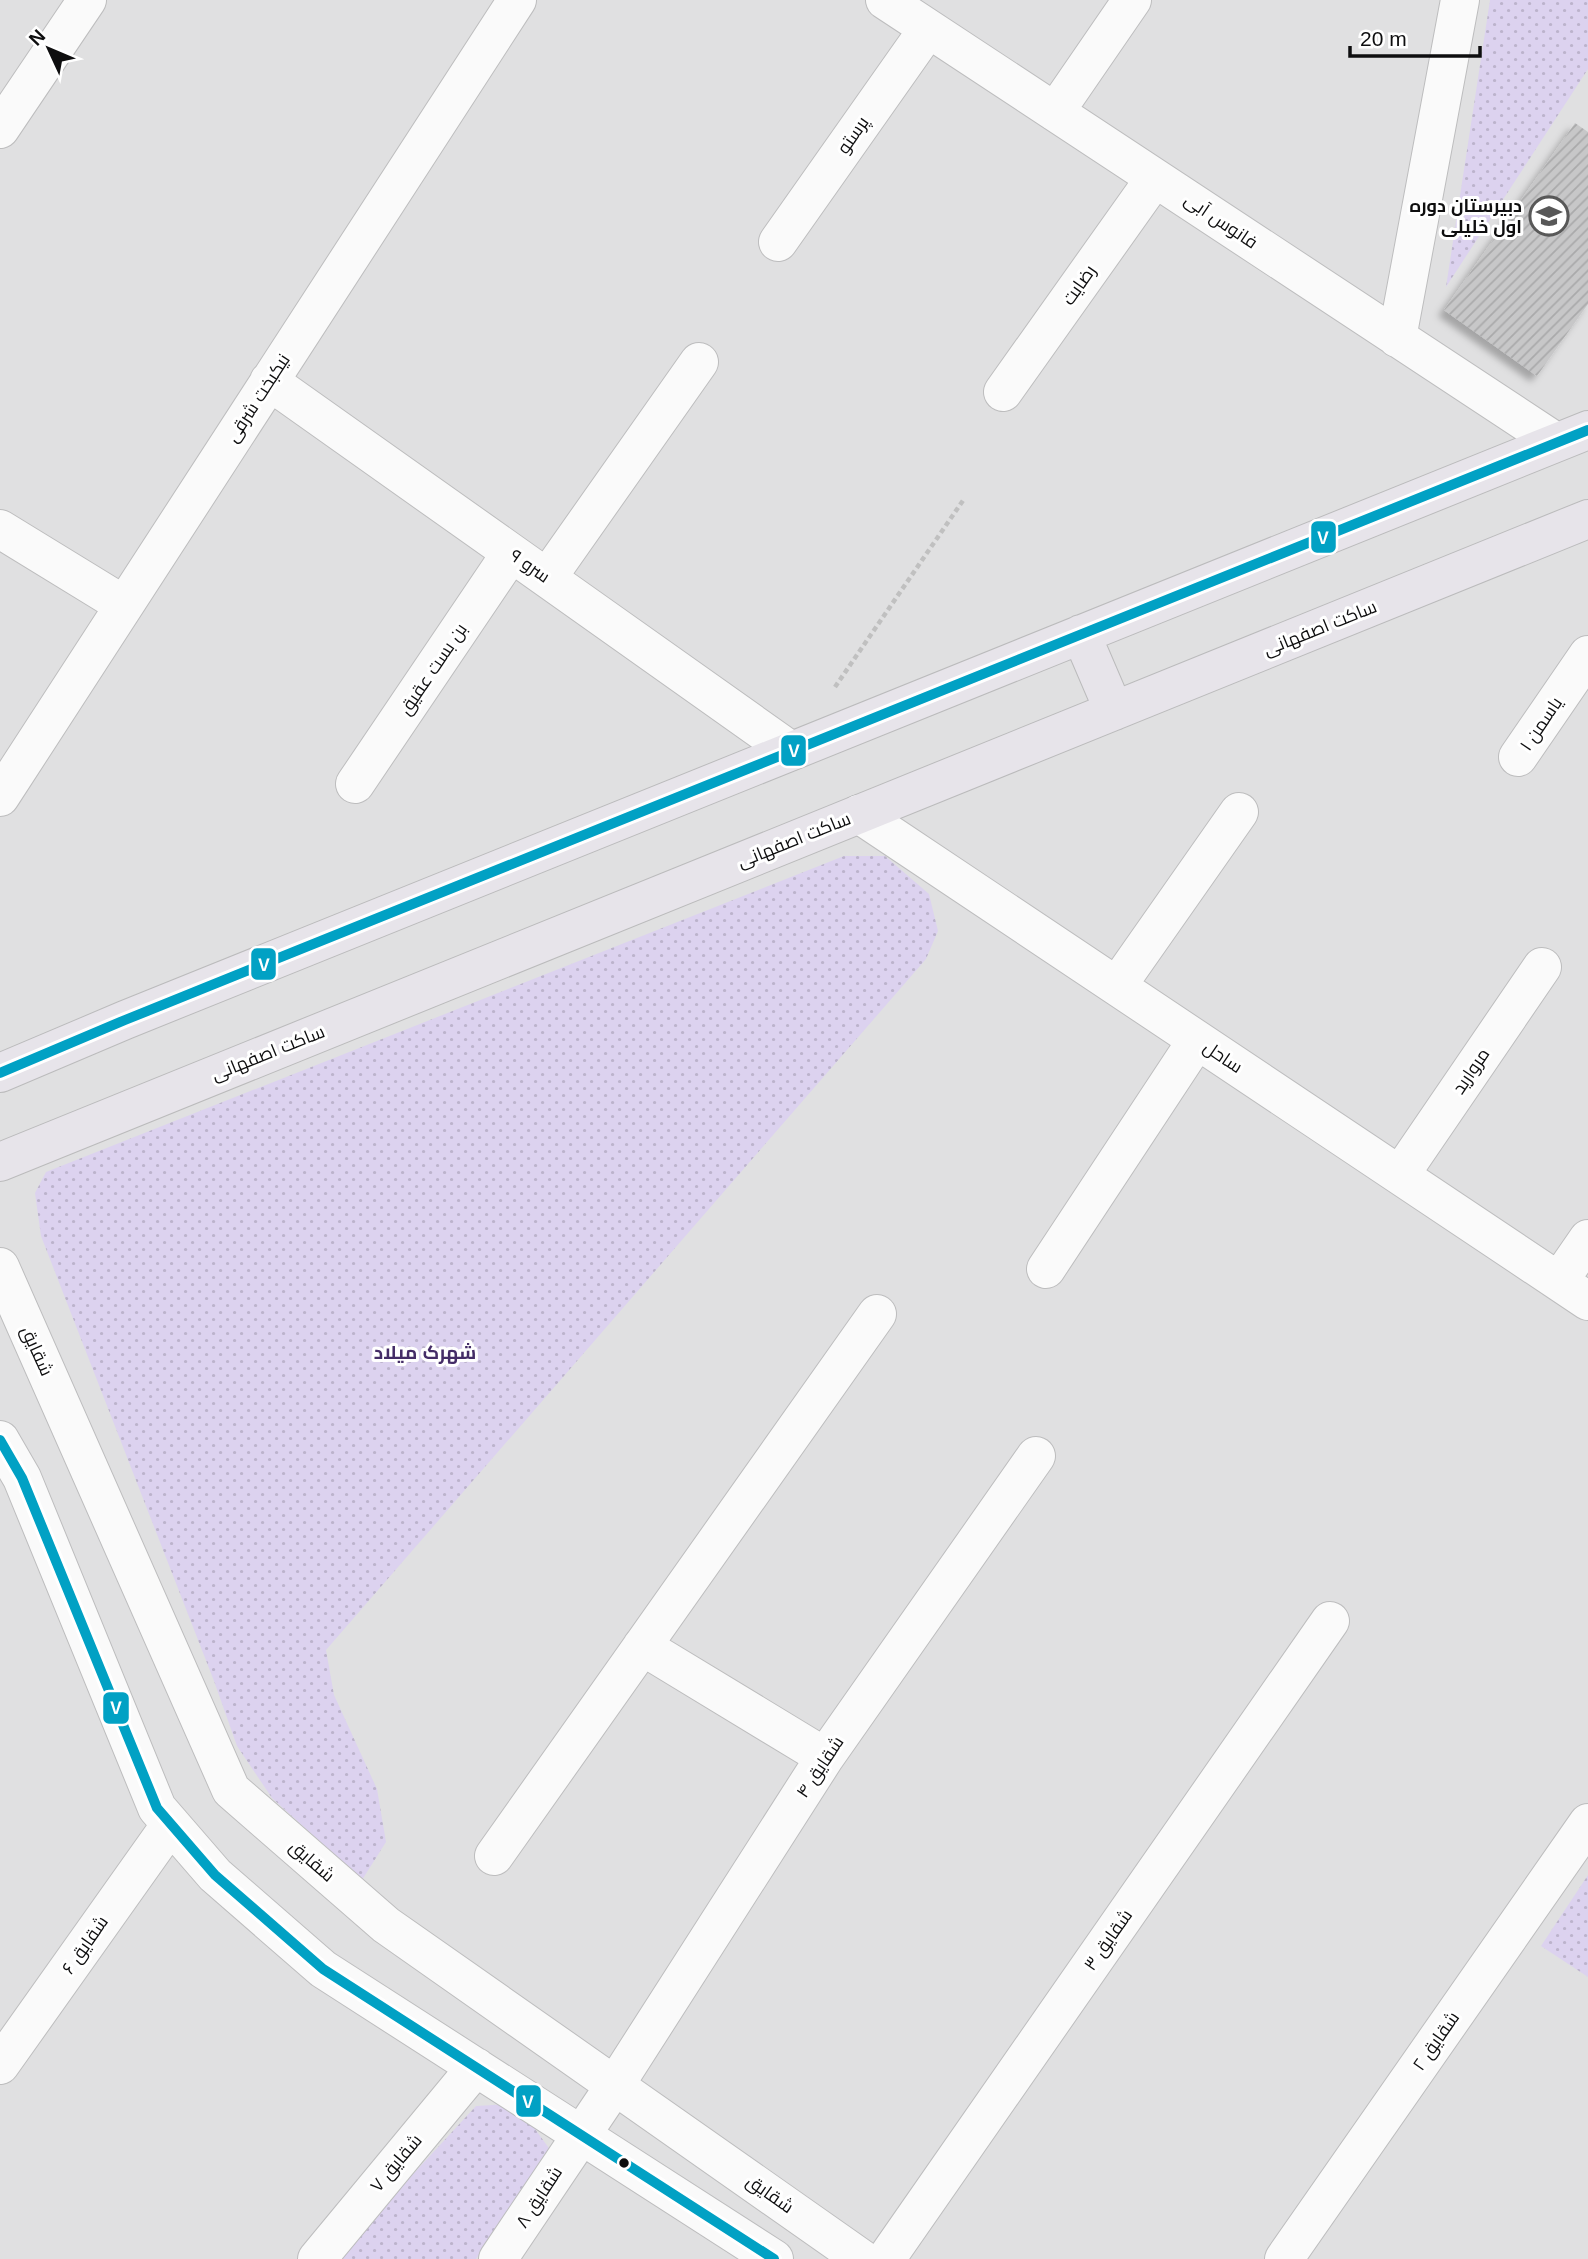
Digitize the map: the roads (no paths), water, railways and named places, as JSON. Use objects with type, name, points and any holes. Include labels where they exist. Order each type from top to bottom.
[{"type":"main road","points":[[0,1073],[125,1020],[1572,436]]},
{"type":"main road","name":"ساکت اصفهانی","points":[[0,1162],[1588,519]]},
{"type":"main road","points":[[1082,634],[1114,711]]},
{"type":"street","points":[[0,130],[87,0]]},
{"type":"street","points":[[1055,112],[1132,0]]},
{"type":"street","points":[[1397,338],[1460,0]]},
{"type":"street","name":"نیکبخت شرقی","points":[[0,797],[270,381],[510,3]]},
{"type":"street","name":"فانوس آبی","points":[[910,11],[1055,112],[1397,338],[1572,436]]},
{"type":"street","name":"پرستو","points":[[778,242],[910,11]]},
{"type":"street","name":"رضایت","points":[[1003,392],[1155,178]]},
{"type":"street","points":[[547,578],[699,362]]},
{"type":"street","name":"سرو ۹","points":[[270,381],[790,751]]},
{"type":"street","points":[[0,529],[124,605]]},
{"type":"street","name":"بن بست عقیق","points":[[355,784],[511,553]]},
{"type":"street","name":"یاسمن ۱","points":[[1518,757],[1588,655]]},
{"type":"street","points":[[1117,986],[1239,812]]},
{"type":"street","name":"ساحل","points":[[859,814],[1573,1291]]},
{"type":"street","name":"مروارید","points":[[1400,1175],[1542,967]]},
{"type":"street","points":[[1046,1269],[1197,1040]]},
{"type":"street","points":[[1573,1291],[1588,1239]]},
{"type":"street","name":"شقایق","points":[[0,1267],[231,1790],[386,1925],[862,2259]]},
{"type":"street","points":[[495,1856],[877,1314]]},
{"type":"street","points":[[3,1454],[22,1478],[157,1808],[215,1875],[323,1969],[774,2259]]},
{"type":"street","name":"شقایق ۴","points":[[580,2134],[615,2085],[825,1757],[1036,1456]]},
{"type":"street","name":"شقایق ۳","points":[[886,2259],[1330,1621]]},
{"type":"street","points":[[642,1646],[825,1757]]},
{"type":"street","name":"شقایق ۲","points":[[1284,2259],[1588,1823]]},
{"type":"street","name":"شقایق ۶","points":[[0,2065],[171,1824]]},
{"type":"street","name":"شقایق ۷","points":[[317,2259],[476,2067]]},
{"type":"street","name":"شقایق ۸","points":[[498,2259],[580,2134]]},
{"type":"place","name":"دبیرستان دوره اول خلیلی","points":[[1549,216]]},
{"type":"district","name":"شهرک میلاد","points":[[425,1352]]}]
